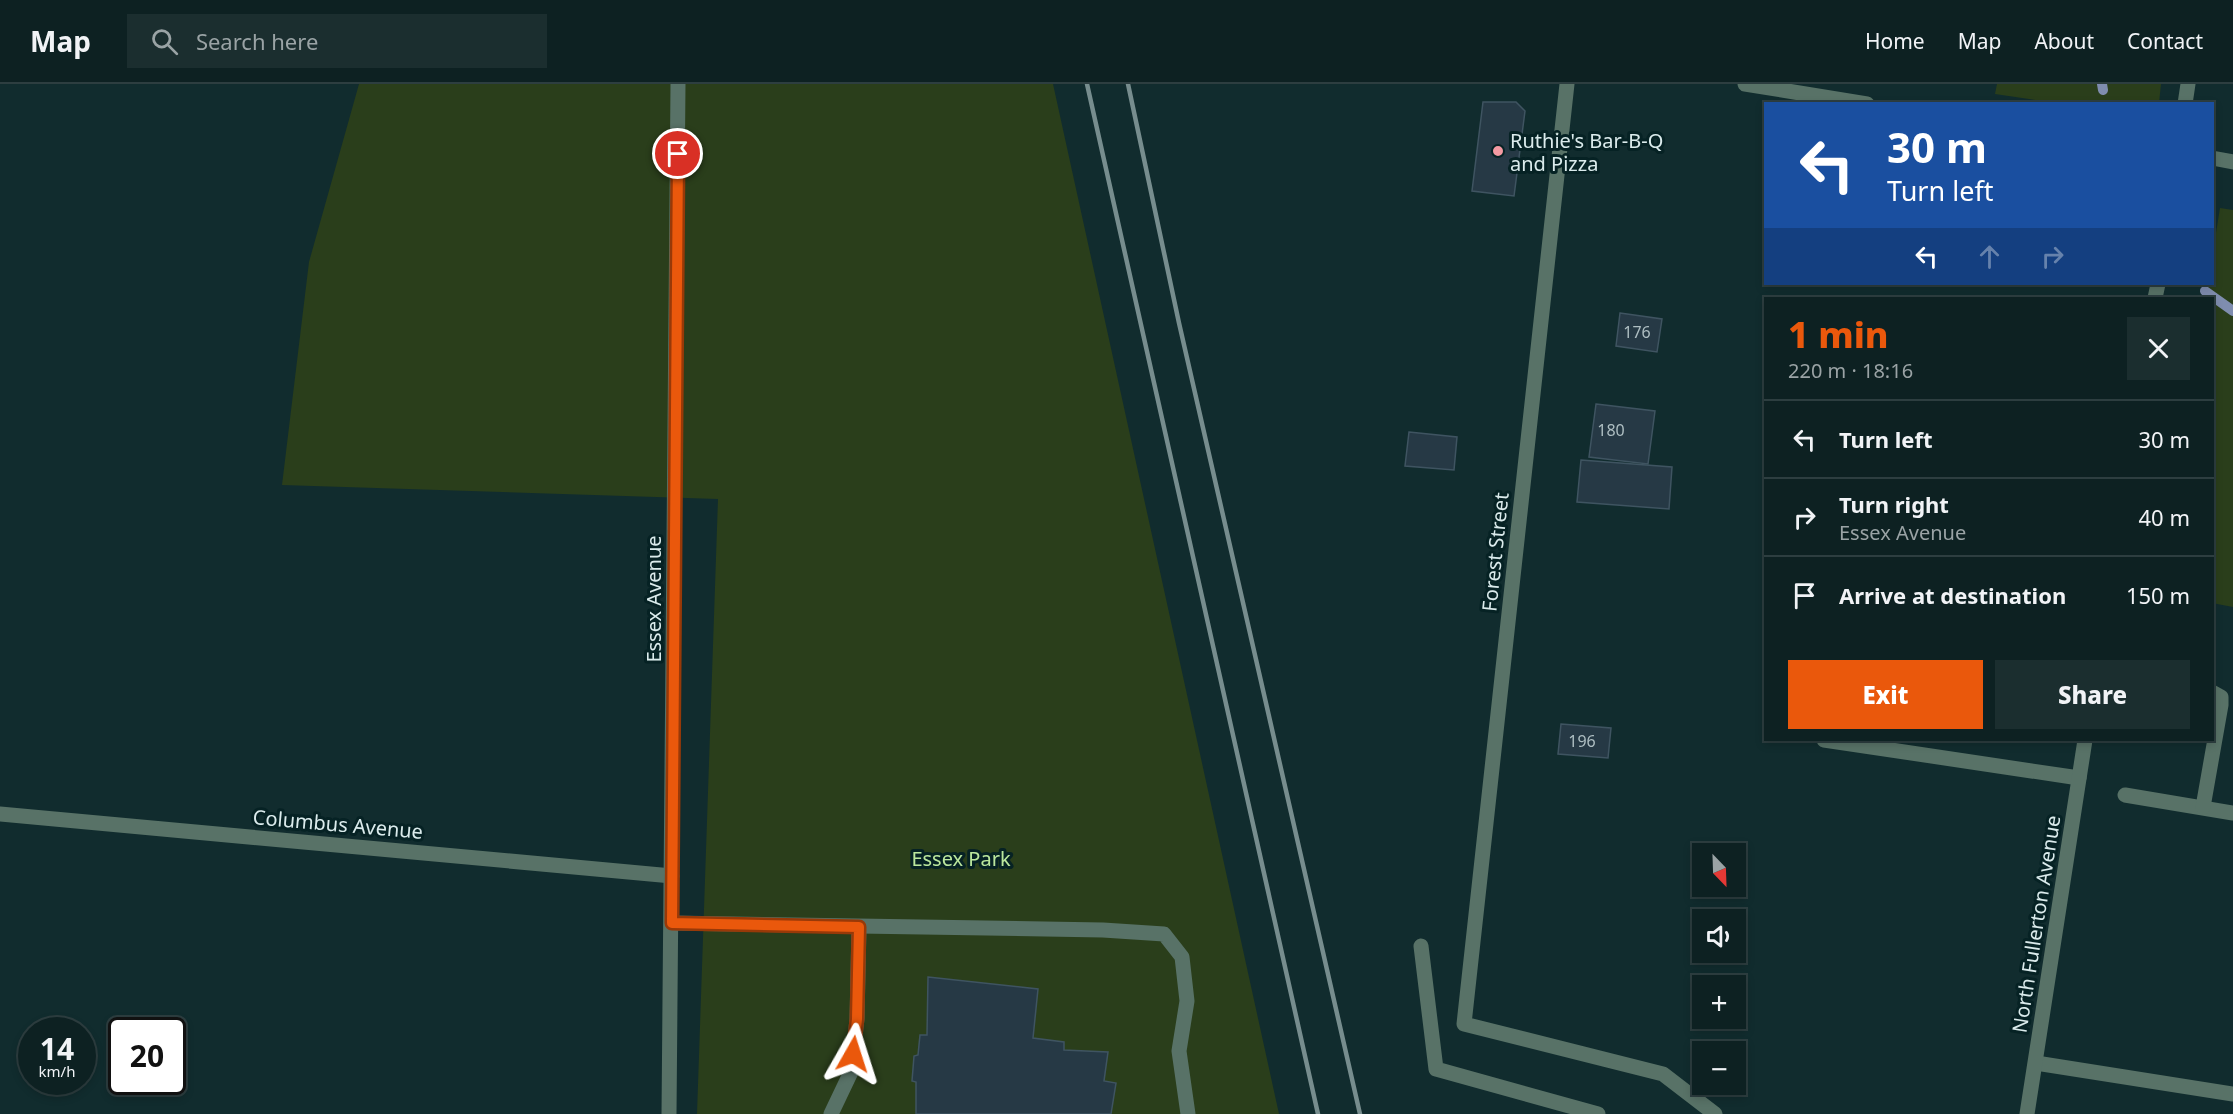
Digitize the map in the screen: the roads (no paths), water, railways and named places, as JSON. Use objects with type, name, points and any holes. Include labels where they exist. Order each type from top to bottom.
[{"type":"street","name":"Essex Avenue","points":[[669,1114],[678,84]]},
{"type":"street","name":"Forest Street","points":[[1568,84],[1464,1024],[1663,1074],[1715,1114]]},
{"type":"street","points":[[1745,84],[1855,102]]},
{"type":"street","points":[[2185,102],[2188,84]]},
{"type":"street","points":[[2214,159],[2233,162]]},
{"type":"street","points":[[2203,807],[2221,705],[2221,697],[2214,693]]},
{"type":"street","points":[[1831,741],[2079,778]]},
{"type":"street","name":"North Fullerton Avenue","points":[[2027,1114],[2085,741]]},
{"type":"street","points":[[2125,795],[2233,813]]},
{"type":"street","name":"Columbus Avenue","points":[[0,814],[672,876]]},
{"type":"street","points":[[672,923],[1122,931],[1164,934],[1182,957],[1187,1001],[1179,1050],[1188,1114]]},
{"type":"street","points":[[831,1114],[851,1072],[857,1019],[859,927]]},
{"type":"street","points":[[1421,946],[1436,1069],[1598,1114]]},
{"type":"street","points":[[2036,1063],[2233,1094]]},
{"type":"waterway","points":[[2102,84],[2103,90]]},
{"type":"waterway","points":[[2205,291],[2213,297]]},
{"type":"waterway","points":[[2214,297],[2233,311]]},
{"type":"railway","points":[[1087,84],[1318,1114]]},
{"type":"railway","points":[[1128,84],[1179,323],[1360,1114]]},
{"type":"place","name":"Ruthie's Bar-B-Q and Pizza","points":[[1498,151]]},
{"type":"park label","name":"Essex Park","points":[[961,858]]}]
